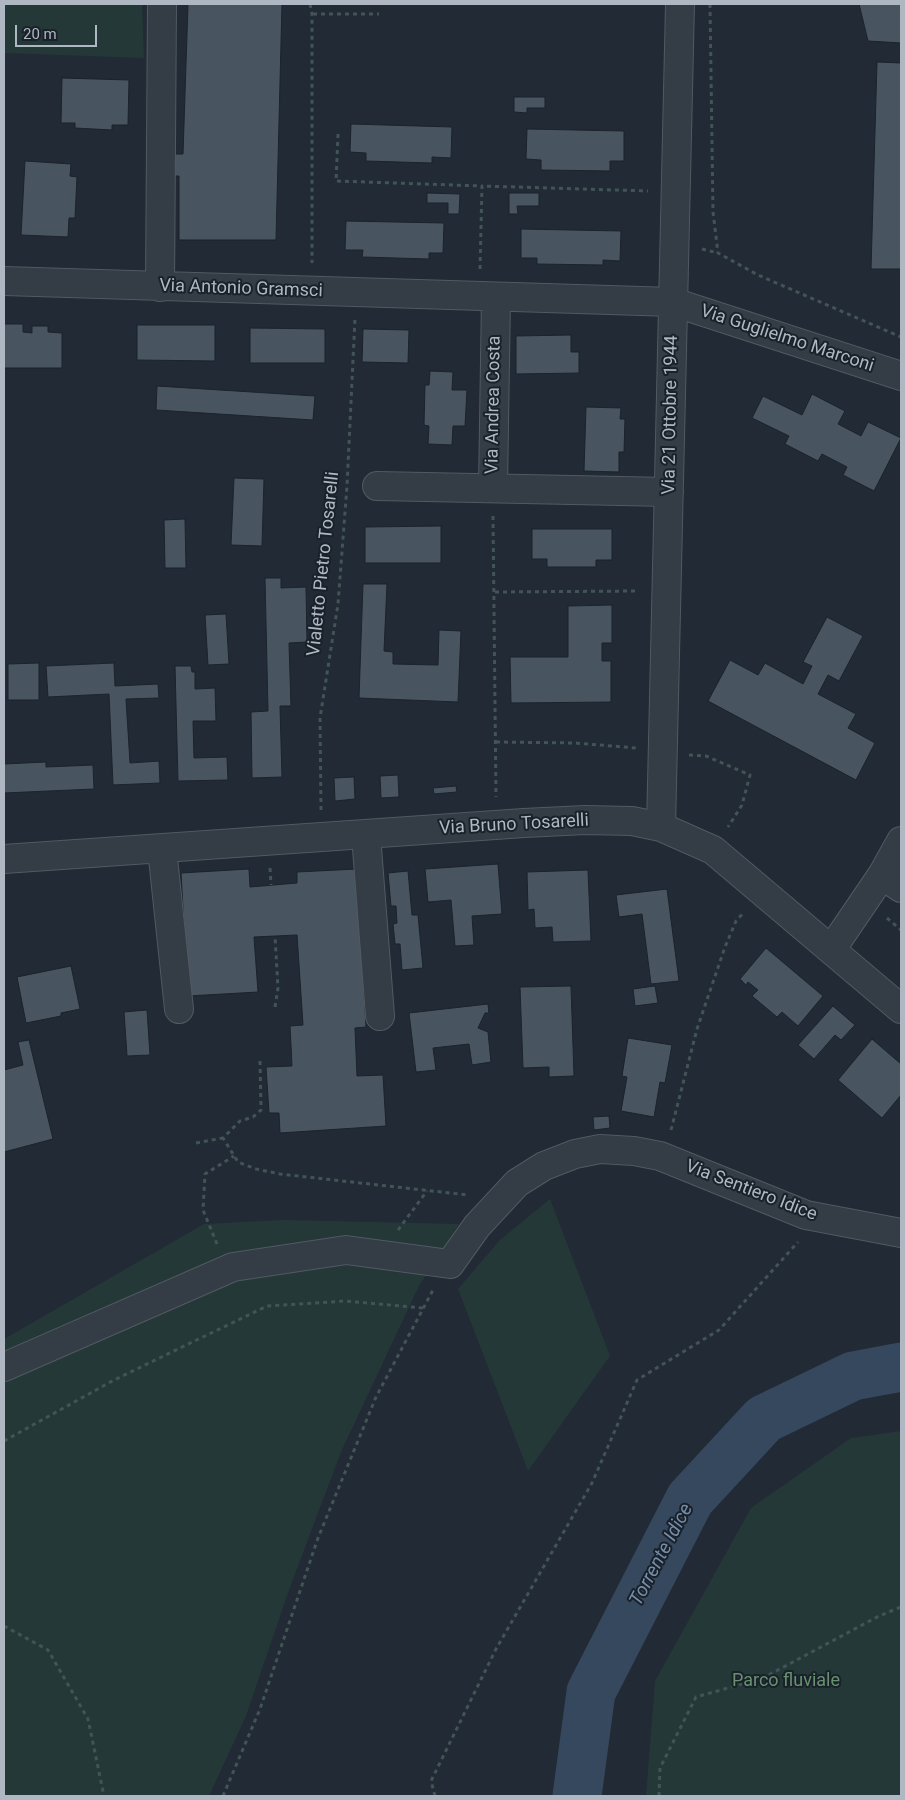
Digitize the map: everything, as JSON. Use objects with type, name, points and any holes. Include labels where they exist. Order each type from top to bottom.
[{"type":"street","points":[[160,287],[162,4]]},
{"type":"street","name":"Via 21 Ottobre 1944","points":[[661,827],[680,4]]},
{"type":"street","name":"Via Antonio Gramsci","points":[[4,281],[673,302]]},
{"type":"street","name":"Via Andrea Costa","points":[[487,297],[493,488],[669,492]]},
{"type":"street","name":"Via Guglielmo Marconi","points":[[673,302],[901,376]]},
{"type":"street","points":[[377,486],[493,488]]},
{"type":"street","name":"Via Bruno Tosarelli","points":[[4,858],[162,849],[496,825],[585,820],[632,821],[661,827],[713,850],[901,1009]]},
{"type":"street","points":[[366,835],[380,1016]]},
{"type":"street","points":[[831,950],[891,882],[901,841]]},
{"type":"street","points":[[162,849],[179,1009]]},
{"type":"street","name":"Via Sentiero Idice","points":[[450,1264],[476,1226],[518,1183],[544,1166],[575,1154],[600,1149],[634,1151],[663,1157],[806,1216],[901,1233]]},
{"type":"street","points":[[4,1367],[233,1267],[346,1250],[450,1264]]},
{"type":"path","points":[[310,4],[312,14],[311,244],[314,292]]},
{"type":"path","points":[[710,4],[713,212],[718,253],[758,275],[901,337]]},
{"type":"path","points":[[312,14],[380,14]]},
{"type":"path","points":[[338,134],[336,181],[676,192]]},
{"type":"path","points":[[482,186],[487,297]]},
{"type":"path","name":"Vialetto Pietro Tosarelli","points":[[321,838],[320,718],[338,604],[347,486],[356,293]]},
{"type":"path","points":[[493,488],[496,825]]},
{"type":"path","points":[[495,592],[666,591]]},
{"type":"path","points":[[663,1157],[697,1030],[725,947],[736,921],[763,892]]},
{"type":"path","points":[[275,936],[278,988],[275,1007]]},
{"type":"path","points":[[196,1143],[223,1138],[240,1121],[253,1116],[261,1110],[260,1061]]},
{"type":"path","points":[[223,1138],[238,1162],[256,1169],[280,1174],[501,1199]]},
{"type":"path","points":[[233,1267],[217,1243],[203,1210],[205,1174],[234,1156]]},
{"type":"path","points":[[379,1254],[427,1191]]},
{"type":"path","points":[[435,1796],[431,1781],[496,1649],[592,1483],[637,1380],[719,1330],[804,1236],[806,1216]]},
{"type":"path","points":[[223,1796],[260,1710],[318,1538],[372,1406],[423,1308],[450,1264]]},
{"type":"path","points":[[4,1440],[114,1380],[267,1306],[344,1301],[423,1308]]},
{"type":"path","points":[[659,1796],[660,1768],[696,1697],[763,1678],[879,1616],[901,1607]]},
{"type":"path","points":[[4,1626],[48,1650],[88,1719],[104,1796]]},
{"type":"green space","points":[[4,4],[142,4],[144,58],[4,53]]},
{"type":"green space","points":[[550,1199],[610,1356],[528,1471],[458,1289],[500,1240]]},
{"type":"green space","points":[[283,1220],[459,1224],[419,1286],[341,1452],[289,1590],[246,1716],[210,1794],[207,1796],[4,1796],[4,1339],[204,1224]]},
{"type":"green space","name":"Parco fluviale","points":[[901,1431],[901,1796],[646,1796],[655,1681],[751,1508],[851,1438]]},
{"type":"building","points":[[188,4],[282,4],[276,240],[179,240],[179,176],[163,176],[164,154],[183,154]]},
{"type":"building","points":[[859,4],[901,4],[901,43],[868,41]]},
{"type":"building","points":[[877,62],[901,63],[901,269],[871,269]]},
{"type":"building","points":[[62,78],[129,80],[128,125],[112,125],[112,130],[75,128],[75,123],[61,123]]},
{"type":"building","points":[[514,97],[545,97],[545,108],[527,108],[527,113],[514,112]]},
{"type":"building","points":[[351,124],[452,127],[451,158],[432,157],[432,163],[366,161],[366,153],[350,152]]},
{"type":"building","points":[[527,129],[624,131],[624,161],[610,161],[610,171],[541,170],[541,160],[526,159]]},
{"type":"building","points":[[25,161],[71,164],[70,176],[77,177],[75,218],[69,218],[68,237],[21,235]]},
{"type":"building","points":[[427,193],[460,194],[459,214],[448,214],[448,203],[427,203]]},
{"type":"building","points":[[509,193],[539,193],[539,206],[517,206],[518,214],[509,214]]},
{"type":"building","points":[[346,221],[444,223],[443,253],[429,253],[429,259],[362,257],[363,250],[345,250]]},
{"type":"building","points":[[521,229],[621,231],[620,261],[603,260],[603,265],[537,264],[537,258],[521,258]]},
{"type":"building","points":[[4,324],[23,324],[23,332],[32,333],[32,326],[48,326],[48,332],[62,333],[62,368],[4,368]]},
{"type":"building","points":[[137,325],[215,325],[215,361],[137,360]]},
{"type":"building","points":[[250,328],[325,329],[325,363],[250,363]]},
{"type":"building","points":[[363,329],[409,330],[408,363],[362,362]]},
{"type":"building","points":[[571,335],[571,352],[579,352],[579,373],[516,374],[516,336]]},
{"type":"building","points":[[430,371],[453,372],[452,390],[467,390],[465,426],[453,426],[452,445],[428,444],[429,426],[424,425],[425,385],[429,385]]},
{"type":"building","points":[[157,386],[315,396],[313,420],[156,410]]},
{"type":"building","points":[[812,394],[845,411],[838,424],[861,436],[868,422],[901,438],[874,491],[843,475],[847,467],[822,454],[818,461],[785,444],[789,436],[752,418],[763,396],[802,415]]},
{"type":"building","points":[[586,407],[621,408],[620,419],[625,419],[624,452],[619,452],[619,472],[584,471]]},
{"type":"building","points":[[234,478],[264,479],[262,546],[231,545]]},
{"type":"building","points":[[185,519],[186,568],[165,568],[164,520]]},
{"type":"building","points":[[441,526],[441,563],[365,563],[365,527]]},
{"type":"building","points":[[532,529],[612,529],[612,560],[596,560],[596,567],[547,567],[547,559],[532,559]]},
{"type":"building","points":[[265,578],[281,578],[281,588],[306,587],[307,642],[289,643],[291,706],[280,706],[282,777],[252,778],[251,712],[268,711]]},
{"type":"building","points":[[363,584],[387,584],[384,651],[393,652],[393,664],[438,665],[439,630],[461,631],[458,702],[359,698]]},
{"type":"building","points":[[612,605],[612,643],[602,643],[602,661],[611,661],[611,702],[511,703],[510,657],[568,657],[568,606]]},
{"type":"building","points":[[226,614],[229,664],[208,665],[205,615]]},
{"type":"building","points":[[827,617],[863,636],[839,681],[828,675],[818,694],[856,714],[848,728],[875,743],[856,780],[708,701],[730,660],[758,675],[765,663],[803,684],[812,666],[803,662]]},
{"type":"building","points":[[39,663],[39,700],[8,700],[8,664]]},
{"type":"building","points":[[114,663],[115,686],[158,684],[159,698],[126,699],[130,763],[159,761],[160,783],[113,785],[109,694],[48,697],[46,666]]},
{"type":"building","points":[[175,666],[191,666],[192,672],[195,672],[195,689],[215,688],[216,721],[193,721],[194,758],[227,757],[228,780],[178,781]]},
{"type":"building","points":[[46,762],[46,767],[93,765],[94,789],[4,793],[4,764]]},
{"type":"building","points":[[398,775],[399,797],[381,798],[380,776]]},
{"type":"building","points":[[354,777],[355,799],[335,801],[334,778]]},
{"type":"building","points":[[456,786],[457,792],[434,794],[433,788]]},
{"type":"building","points":[[498,864],[502,914],[472,916],[474,945],[455,946],[451,900],[428,902],[425,869]]},
{"type":"building","points":[[249,869],[250,887],[297,883],[297,872],[357,869],[366,1027],[355,1028],[357,1076],[383,1075],[386,1126],[280,1133],[279,1113],[269,1113],[266,1067],[292,1066],[290,1026],[303,1025],[297,935],[254,937],[258,992],[188,996],[181,873]]},
{"type":"building","points":[[588,870],[591,941],[553,942],[552,927],[535,928],[534,909],[528,910],[527,872]]},
{"type":"building","points":[[408,871],[412,915],[418,915],[423,968],[402,970],[400,944],[395,944],[393,924],[397,923],[396,906],[391,906],[388,873]]},
{"type":"building","points":[[667,889],[679,981],[651,984],[642,914],[619,917],[616,895]]},
{"type":"building","points":[[766,948],[823,996],[798,1026],[782,1012],[777,1017],[752,996],[758,990],[748,982],[746,985],[740,979]]},
{"type":"building","points":[[71,966],[80,1009],[61,1013],[61,1016],[26,1023],[17,977]]},
{"type":"building","points":[[571,986],[574,1076],[549,1077],[549,1067],[523,1068],[520,987]]},
{"type":"building","points":[[655,986],[658,1003],[635,1006],[633,989]]},
{"type":"building","points":[[488,1004],[489,1013],[485,1013],[478,1028],[488,1032],[491,1062],[472,1065],[469,1044],[433,1048],[436,1070],[416,1072],[409,1013]]},
{"type":"building","points":[[833,1006],[855,1025],[841,1040],[835,1035],[814,1059],[798,1045]]},
{"type":"building","points":[[147,1010],[150,1055],[127,1056],[124,1012]]},
{"type":"building","points":[[628,1038],[672,1045],[665,1083],[660,1082],[654,1117],[621,1111],[627,1077],[622,1076]]},
{"type":"building","points":[[872,1039],[901,1064],[901,1095],[882,1118],[838,1080]]},
{"type":"building","points":[[29,1040],[53,1139],[4,1152],[4,1070],[23,1065],[18,1042]]},
{"type":"building","points":[[609,1116],[610,1128],[594,1130],[593,1117]]},
{"type":"waterway","name":"Torrente Idice","points":[[577,1796],[591,1692],[690,1499],[764,1419],[853,1376],[901,1367]]}]
